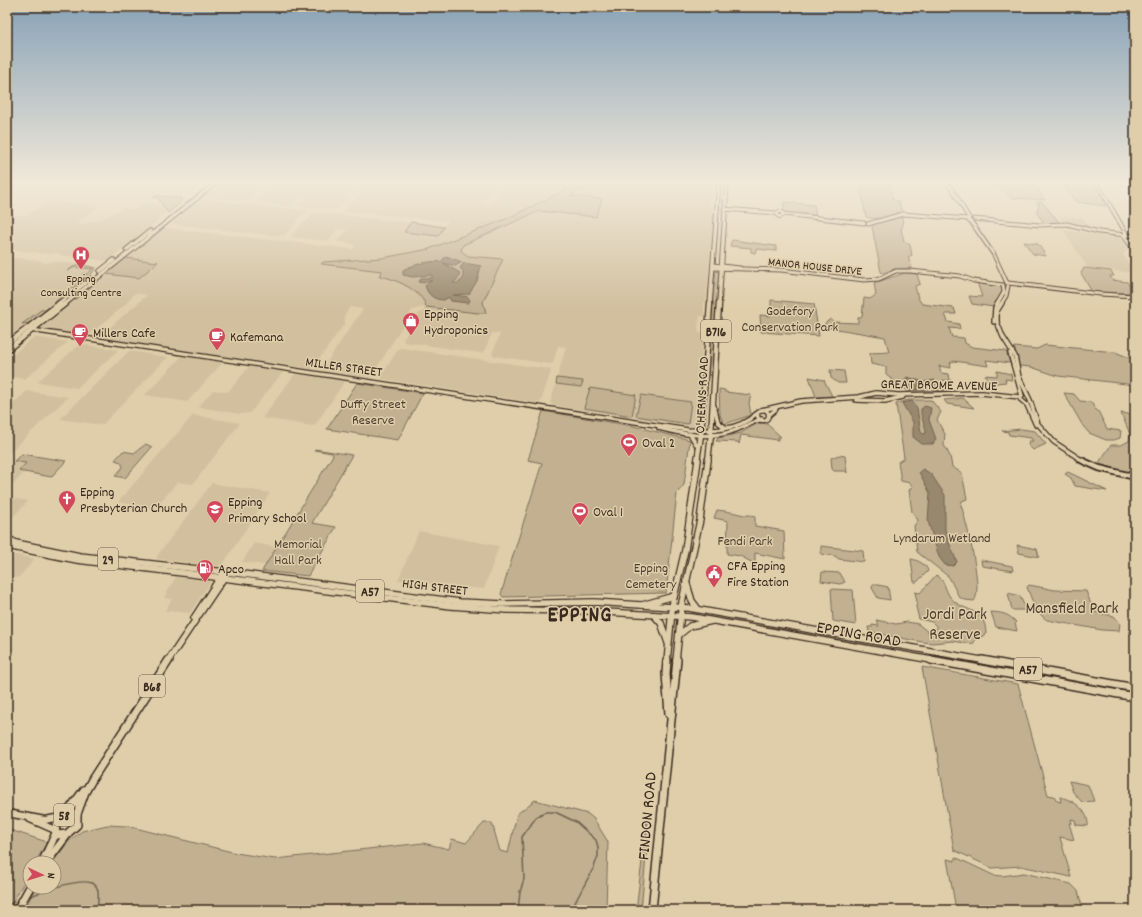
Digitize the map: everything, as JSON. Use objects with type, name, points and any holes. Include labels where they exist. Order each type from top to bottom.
[{"type":"main road","points":[[7,350],[27,331],[157,225],[162,224]]},
{"type":"main road","points":[[109,265],[164,224]]},
{"type":"main road","name":"O'HERNS ROAD","points":[[673,616],[674,596],[685,550],[701,433],[716,224]]},
{"type":"main road","name":"O'HERNS ROAD","points":[[681,616],[686,580],[700,520],[711,432],[723,224]]},
{"type":"main road","points":[[7,344],[27,331]]},
{"type":"main road","name":"HIGH STREET","points":[[7,538],[16,543],[61,554],[227,572],[313,584],[488,604],[594,602],[673,607]]},
{"type":"main road","name":"HIGH STREET","points":[[7,546],[222,578],[284,584],[482,609],[673,616]]},
{"type":"main road","name":"B68","points":[[77,814],[85,792],[93,778],[227,572]]},
{"type":"main road","points":[[686,580],[692,601],[698,610]]},
{"type":"main road","points":[[640,606],[674,596]]},
{"type":"main road","name":"EPPING ROAD","points":[[673,607],[689,608],[1135,688]]},
{"type":"main road","points":[[653,615],[661,623],[669,646]]},
{"type":"main road","name":"EPPING ROAD","points":[[673,616],[714,620],[765,631],[1135,697]]},
{"type":"main road","name":"FINDON ROAD","points":[[669,724],[666,674],[673,616]]},
{"type":"main road","name":"FINDON ROAD","points":[[652,910],[669,724],[681,616]]},
{"type":"main road","points":[[680,635],[683,630],[689,626],[714,620]]},
{"type":"main road","name":"B68","points":[[64,815],[93,778]]},
{"type":"main road","name":"58","points":[[45,855],[57,823],[64,815],[72,812],[77,814],[77,825],[67,834],[52,855]]},
{"type":"main road","name":"58","points":[[55,832],[60,836],[67,834]]},
{"type":"main road","points":[[17,910],[25,895]]},
{"type":"street","points":[[974,224],[1008,285],[1006,296],[996,310]]},
{"type":"street","points":[[1022,224],[1067,224],[1095,232],[1135,236]]},
{"type":"street","points":[[1119,224],[1135,251]]},
{"type":"street","points":[[721,258],[729,268]]},
{"type":"street","points":[[713,266],[720,269]]},
{"type":"street","name":"MANOR HOUSE DRIVE","points":[[720,269],[729,268],[784,271],[864,280],[879,279],[893,272],[910,271],[960,276],[974,281],[1008,285]]},
{"type":"street","points":[[1004,278],[1002,284],[1005,288],[1004,295],[996,310],[997,322],[1005,343],[1014,358],[1021,397],[1039,428],[1059,448],[1088,465],[1135,478]]},
{"type":"street","points":[[1008,285],[1135,296]]},
{"type":"street","name":"MILLER STREET","points":[[27,331],[701,433]]},
{"type":"street","points":[[1015,368],[1039,428]]},
{"type":"street","name":"GREAT BROME AVENUE","points":[[840,400],[876,393],[893,397]]},
{"type":"street","name":"GREAT BROME AVENUE","points":[[756,414],[758,411],[793,402],[907,395],[966,394],[1021,397],[1029,400]]},
{"type":"street","name":"GREAT BROME AVENUE","points":[[1004,397],[1023,402],[1029,400]]},
{"type":"street","name":"GREAT BROME AVENUE","points":[[762,419],[768,419],[769,415],[777,409],[811,401]]},
{"type":"street","points":[[713,403],[717,420],[726,428]]},
{"type":"street","points":[[762,410],[769,415]]},
{"type":"street","points":[[701,433],[732,431],[762,419],[756,414],[747,421],[711,432]]},
{"type":"street","name":"MILLER STREET","points":[[633,422],[690,434],[701,433]]},
{"type":"street","points":[[690,434],[699,449]]},
{"type":"street","points":[[7,813],[45,820],[64,815]]},
{"type":"street","points":[[28,818],[55,832]]},
{"type":"shaded area","points":[[7,224],[154,224],[108,261],[60,255],[60,253],[48,254],[7,249]]},
{"type":"shaded area","points":[[172,224],[295,224],[284,235],[280,236]]},
{"type":"shaded area","points":[[302,224],[416,224],[444,227],[446,224],[713,224],[706,301],[704,303],[704,316],[700,316],[698,327],[699,333],[703,333],[697,425],[691,427],[552,405],[550,403],[556,384],[581,387],[583,382],[557,378],[566,347],[558,346],[553,363],[551,364],[494,356],[492,354],[500,334],[492,333],[484,352],[481,353],[404,342],[403,340],[419,313],[423,312],[425,307],[412,310],[372,376],[369,377],[322,369],[363,309],[350,307],[344,316],[345,323],[312,369],[98,338],[147,295],[135,293],[125,305],[88,336],[38,329],[163,228],[353,249],[355,245],[337,241],[348,230],[337,229],[329,240],[326,241],[291,236]]},
{"type":"shaded area","points":[[1072,224],[1087,224],[1087,227]]},
{"type":"shaded area","points":[[1063,230],[1119,237],[1131,250],[1125,249],[1126,252],[1123,254],[1128,263],[1135,264],[1135,273],[1088,268]]},
{"type":"shaded area","points":[[446,256],[462,262],[455,266],[443,263],[460,273],[459,278],[453,283],[458,283],[463,279],[463,271],[460,268],[464,263],[481,266],[477,281],[469,294],[453,295],[468,297],[470,301],[468,303],[451,301],[449,297],[444,300],[437,299],[432,296],[425,286],[432,280],[424,283],[418,282],[422,278],[432,278],[432,275],[413,277],[403,275],[403,270],[407,268],[427,262],[441,262]]},
{"type":"shaded area","points":[[7,257],[42,261],[41,262],[46,263],[54,261],[97,267],[7,339]]},
{"type":"shaded area","points":[[34,337],[68,342],[25,379],[7,376],[7,359]]},
{"type":"shaded area","points":[[80,344],[118,350],[77,388],[37,382]]},
{"type":"shaded area","points":[[401,348],[549,369],[551,371],[541,402],[538,403],[382,379],[381,377],[398,349]]},
{"type":"shaded area","points":[[129,351],[168,357],[102,425],[60,419]]},
{"type":"shaded area","points":[[182,356],[223,362],[187,402],[145,395]]},
{"type":"shaded area","points":[[249,367],[283,372],[250,413],[239,414],[198,407],[213,390],[228,392]]},
{"type":"shaded area","points":[[295,374],[345,381],[315,425],[312,426],[262,418]]},
{"type":"shaded area","points":[[907,377],[924,382],[935,380],[935,385],[930,387],[918,385],[918,390],[910,390],[905,380]]},
{"type":"shaded area","points":[[27,391],[68,397],[7,455],[7,409]]},
{"type":"shaded area","points":[[912,401],[917,408],[921,432],[923,434],[926,433],[926,430],[921,415],[921,409],[925,406],[931,408],[929,420],[936,439],[933,444],[922,444],[913,437],[913,422],[902,403]]},
{"type":"shaded area","points":[[193,415],[240,423],[193,484],[177,482],[155,509],[118,502]]},
{"type":"shaded area","points":[[14,461],[27,463],[20,471],[25,472],[7,490],[7,468]]},
{"type":"shaded area","points":[[923,469],[931,474],[945,495],[945,530],[957,562],[953,566],[945,565],[939,557],[928,521],[930,493],[919,472]]},
{"type":"shaded area","name":"Epping Primary School","points":[[212,483],[270,493],[223,564],[218,566],[157,559],[157,556]]},
{"type":"shaded area","points":[[7,497],[28,501],[7,523]]},
{"type":"shaded area","points":[[419,531],[499,546],[484,589],[398,580]]},
{"type":"shaded area","points":[[254,543],[276,547],[266,565],[242,562]]},
{"type":"shaded area","points":[[7,553],[35,559],[18,578],[7,576]]},
{"type":"shaded area","points":[[176,577],[209,581],[210,583],[190,613],[165,611],[172,599],[164,598]]},
{"type":"green space","points":[[410,224],[423,224],[444,227],[438,236],[404,232]]},
{"type":"green space","points":[[494,224],[510,224],[463,245],[461,251],[468,256],[503,259],[483,302],[486,313],[426,307],[420,296],[407,286],[392,279],[379,276],[382,271],[321,264],[323,262],[382,258],[429,249]]},
{"type":"green space","points":[[874,224],[903,224],[901,229],[904,241],[910,245],[912,255],[908,257],[912,268],[894,269],[883,273],[881,272],[872,227]]},
{"type":"green space","points":[[732,240],[776,246],[776,251],[756,249],[755,253],[751,252],[751,248],[730,246]]},
{"type":"green space","points":[[1024,242],[1038,244],[1046,256],[1033,254]]},
{"type":"green space","points":[[126,258],[158,262],[139,278],[106,274]]},
{"type":"green space","points":[[78,264],[96,268],[84,282],[66,297],[31,323],[22,324],[41,310],[45,310],[87,275],[82,274],[87,274],[93,269],[75,267],[67,271]]},
{"type":"green space","points":[[1084,268],[1111,271],[1114,276],[1110,276],[1112,280],[1127,282],[1135,293],[1092,292],[1081,273]]},
{"type":"green space","points":[[716,271],[719,272],[713,376],[708,375],[713,293]]},
{"type":"green space","points":[[905,273],[917,274],[920,284],[915,286],[918,298],[922,304],[954,308],[956,314],[945,314],[948,322],[959,324],[960,329],[949,328],[952,337],[964,338],[965,343],[972,347],[1006,351],[1010,363],[986,360],[988,366],[954,361],[950,363],[951,368],[939,366],[941,373],[949,374],[950,381],[942,380],[943,385],[950,386],[952,390],[908,391],[886,375],[886,367],[871,364],[870,353],[889,352],[885,337],[825,327],[825,323],[831,319],[833,322],[858,323],[858,318],[862,316],[864,298],[870,299],[876,295],[874,283]]},
{"type":"green space","points":[[977,282],[1003,287],[994,307],[972,304],[969,296],[982,297]]},
{"type":"green space","name":"Godefory Conservation Park","points":[[771,300],[814,304],[819,336],[761,332],[760,315],[771,316]]},
{"type":"green space","points":[[1045,345],[1115,352],[1135,360],[1135,385],[1058,376],[1031,367],[1019,366],[1014,347],[1037,349]]},
{"type":"green space","points":[[830,370],[844,371],[846,383],[838,383],[831,378]]},
{"type":"green space","points":[[997,371],[1011,374],[1012,380],[1005,379],[1006,382],[997,383],[987,381],[985,375],[997,376]]},
{"type":"green space","points":[[809,377],[824,380],[832,396],[816,397]]},
{"type":"green space","points":[[557,378],[583,381],[581,387],[556,384]]},
{"type":"green space","name":"Duffy Street Reserve","points":[[357,383],[423,393],[398,440],[327,429]]},
{"type":"green space","points":[[590,388],[636,395],[632,416],[584,408]]},
{"type":"green space","points":[[719,389],[725,390],[725,392],[751,395],[749,403],[751,415],[725,424],[720,415]]},
{"type":"green space","points":[[1064,393],[1074,394],[1080,401],[1091,402],[1098,411],[1107,429],[1121,431],[1120,438],[1106,440],[1089,433],[1083,426]]},
{"type":"green space","points":[[641,395],[691,402],[688,424],[636,416]]},
{"type":"green space","points":[[963,398],[974,408],[947,404],[944,400]]},
{"type":"green space","name":"Lyndarum Wetland","points":[[908,400],[931,400],[941,412],[937,420],[945,434],[944,445],[950,456],[952,467],[962,473],[967,499],[962,501],[961,505],[967,525],[976,570],[977,595],[974,601],[965,600],[959,597],[949,577],[917,552],[914,526],[918,520],[912,512],[909,490],[913,487],[910,483],[901,481],[898,462],[904,458],[896,404]]},
{"type":"green space","name":"Epping Cemetery","points":[[543,411],[633,426],[690,440],[684,485],[677,493],[666,593],[503,597],[501,594],[542,463],[528,460]]},
{"type":"green space","points":[[1121,413],[1135,415],[1135,474],[1098,464],[1111,445],[1121,445],[1129,441],[1130,434]]},
{"type":"green space","points":[[756,424],[767,424],[781,437],[778,437],[778,440],[741,435],[739,444],[738,442],[716,441],[718,438],[741,433]]},
{"type":"green space","points":[[1021,429],[1035,431],[1046,444],[1033,450],[1028,445],[1029,441],[1033,441],[1031,438],[1009,435],[1008,432],[1002,431]]},
{"type":"green space","points":[[146,444],[152,447],[125,478],[115,476],[123,467],[121,462],[115,460],[123,451],[134,453]]},
{"type":"green space","name":"Memorial Hall Park","points":[[314,450],[352,455],[312,523],[336,527],[308,576],[262,571],[333,455],[332,453]]},
{"type":"green space","points":[[22,454],[66,461],[51,477],[19,471],[26,463],[14,461]]},
{"type":"green space","points":[[839,455],[845,456],[847,473],[845,471],[834,471],[832,469],[831,458]]},
{"type":"green space","points":[[1068,472],[1107,491],[1075,486],[1071,478],[1065,474]]},
{"type":"green space","name":"Fendi Park","points":[[717,510],[755,516],[755,526],[784,531],[785,559],[755,553],[755,564],[740,556],[727,554],[728,521],[714,518]]},
{"type":"green space","points":[[1017,545],[1037,549],[1039,557],[1019,553]]},
{"type":"green space","points":[[821,546],[863,551],[864,562],[839,559],[835,556],[821,554]]},
{"type":"green space","points":[[911,559],[922,563],[928,571],[917,582],[914,582]]},
{"type":"green space","points":[[981,560],[1012,566],[1013,571],[982,566]]},
{"type":"green space","points":[[822,572],[840,573],[845,582],[840,584],[821,581]]},
{"type":"green space","name":"Jordi Park Reserve","points":[[936,575],[942,580],[949,595],[956,603],[973,611],[982,618],[985,624],[986,633],[983,636],[976,639],[973,644],[952,641],[933,643],[869,632],[868,627],[872,627],[872,625],[879,626],[876,620],[896,624],[907,622],[918,624],[928,632],[934,631],[937,627],[932,622],[919,619],[916,607],[917,602],[915,592],[920,593]]},
{"type":"green space","points":[[873,584],[888,587],[890,600],[878,598],[872,588]]},
{"type":"green space","name":"Mansfield Park","points":[[1029,585],[1055,590],[1086,591],[1094,612],[1114,616],[1120,623],[1119,631],[1102,630],[1047,620],[1034,605],[1027,587]]},
{"type":"green space","points":[[831,589],[853,590],[856,625],[833,621]]},
{"type":"green space","points":[[1008,593],[1020,596],[1026,610],[1012,610]]},
{"type":"green space","points":[[991,612],[1002,613],[1010,617],[1016,622],[1017,631],[996,627]]},
{"type":"green space","points":[[922,667],[1018,684],[1048,795],[1054,796],[1057,801],[1061,802],[1060,797],[1065,798],[1080,807],[1088,821],[1088,826],[1076,825],[1075,820],[1071,819],[1072,823],[1069,823],[1074,840],[1060,837],[1071,877],[1021,866],[992,868],[954,850]]},
{"type":"green space","points":[[1069,781],[1088,785],[1094,801],[1082,802],[1073,792]]},
{"type":"green space","points":[[535,800],[588,814],[594,819],[608,842],[606,910],[24,910],[32,895],[62,895],[62,855],[58,855],[69,841],[82,831],[107,825],[127,826],[236,853],[275,859],[423,843],[449,849],[452,839],[466,843],[484,823],[492,823],[500,851],[508,853],[517,814]]},
{"type":"green space","points":[[647,820],[647,847],[641,910],[636,910]]},
{"type":"green space","points":[[7,829],[47,842],[40,855],[22,855],[22,886],[8,910]]},
{"type":"green space","points":[[955,857],[993,875],[1002,876],[1024,873],[1071,884],[1078,891],[1083,910],[956,910],[947,859],[955,861]]},
{"type":"waterway","points":[[518,910],[520,892],[524,879],[522,837],[537,816],[545,812],[555,812],[576,822],[596,840],[598,847],[598,856],[594,867],[571,910]]},
{"type":"waterway","points":[[28,897],[62,885],[90,882],[95,885],[98,890],[97,910]]},
{"type":"waterway","points":[[7,905],[19,900]]},
{"type":"place","name":"Epping Consulting Centre","points":[[81,270]]},
{"type":"place","name":"Epping Hydroponics","points":[[411,336]]},
{"type":"place","name":"Millers Cafe","points":[[80,347]]},
{"type":"place","name":"Kafemana","points":[[217,351]]},
{"type":"place","name":"Oval 2","points":[[629,457]]},
{"type":"place","name":"Epping Presbyterian Church","points":[[67,514]]},
{"type":"place","name":"Epping Primary School","points":[[215,524]]},
{"type":"place","name":"Oval 1","points":[[580,526]]},
{"type":"place","name":"Apco","points":[[205,583]]},
{"type":"place","name":"CFA Epping Fire Station","points":[[714,588]]},
{"type":"district","name":"EPPING","points":[[580,613]]}]
